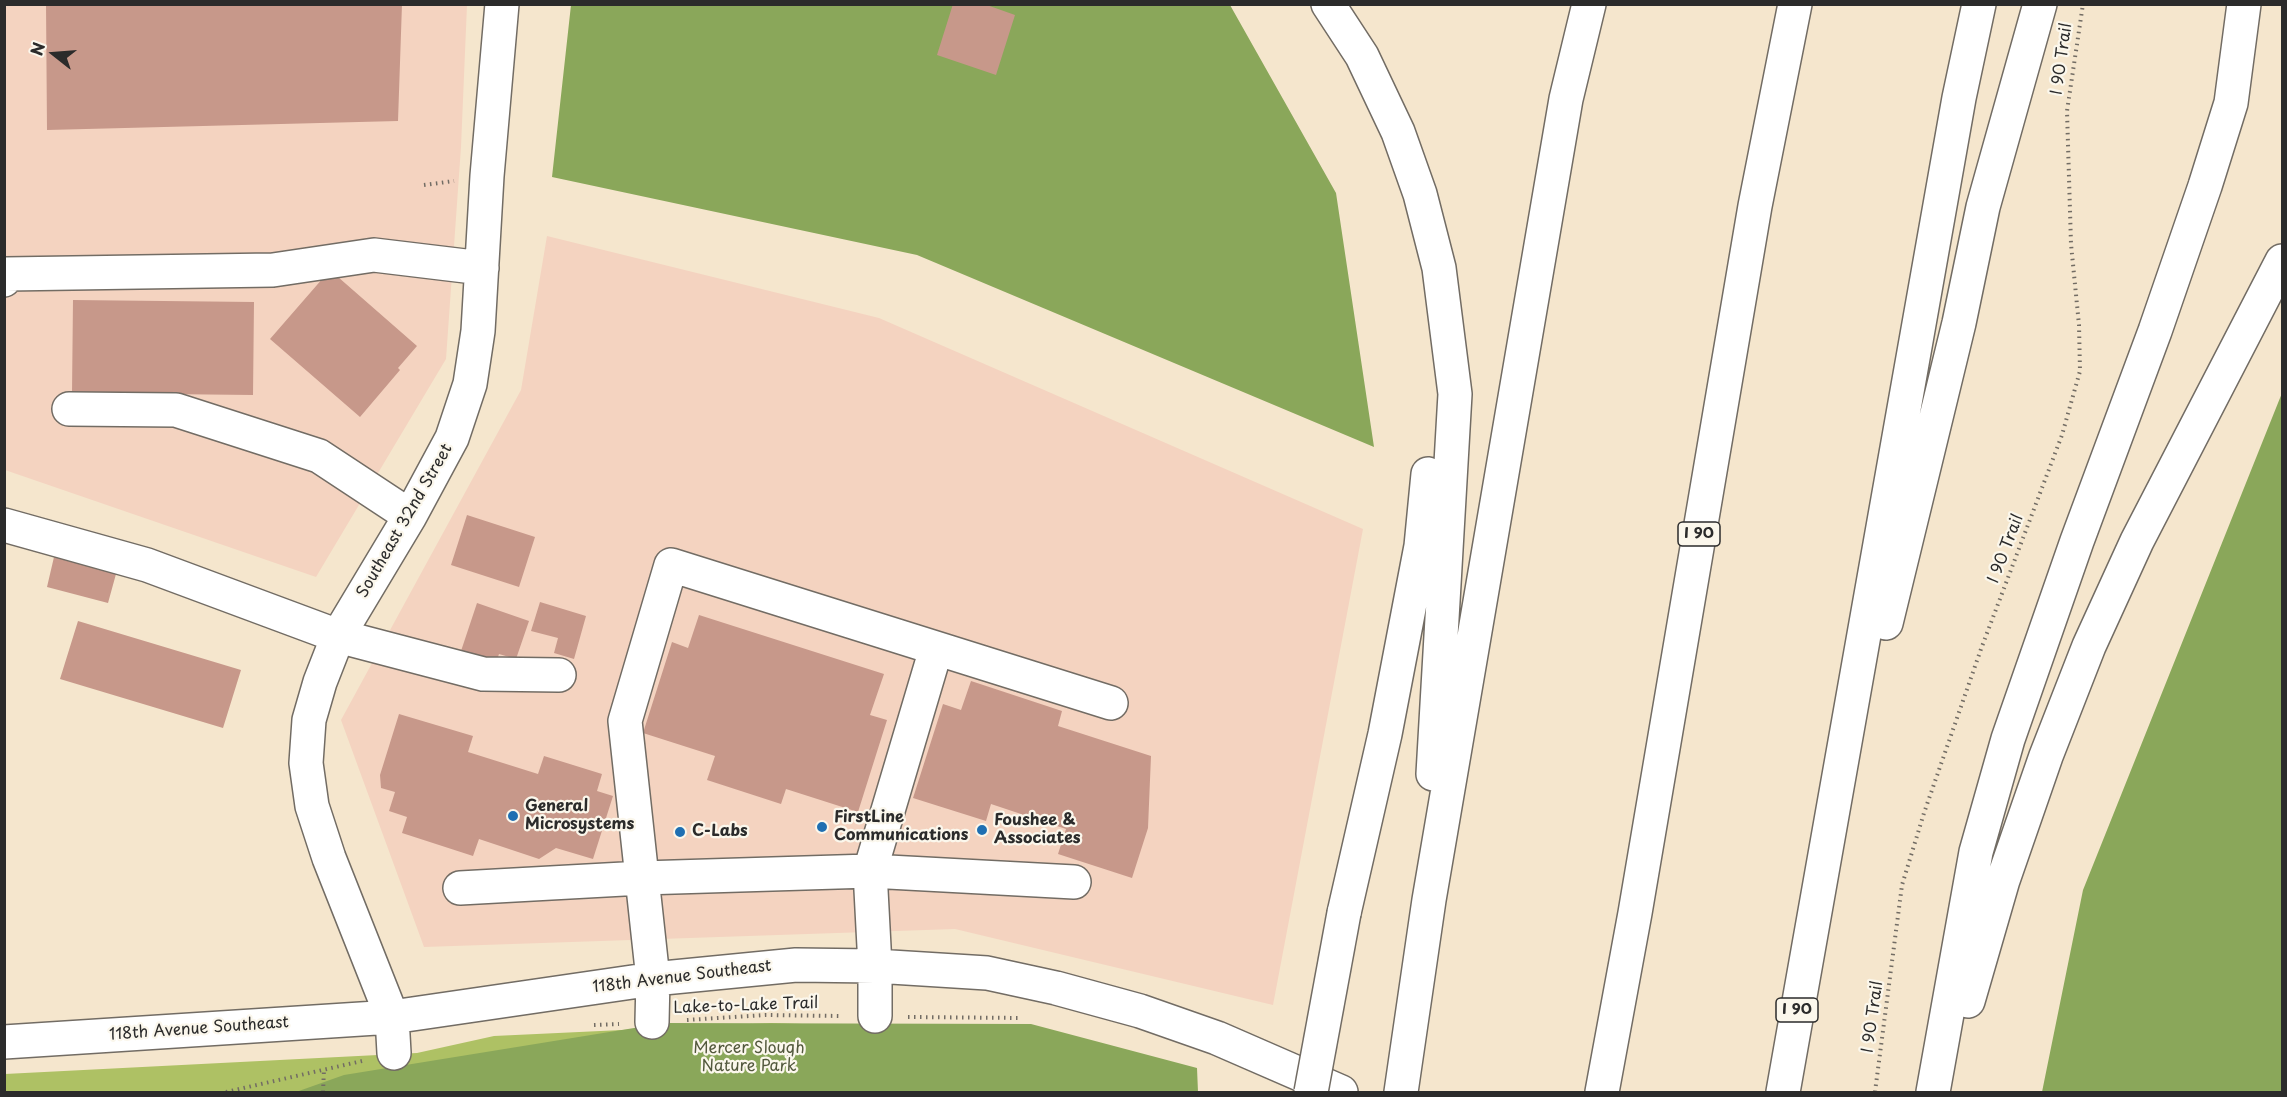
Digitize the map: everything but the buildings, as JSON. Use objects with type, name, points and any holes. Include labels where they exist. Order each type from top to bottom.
[{"type":"main road","name":"Southeast 32nd Street","points":[[394,1053],[392,1017],[329,858],[312,806],[306,763],[309,720],[320,682],[338,636],[410,516],[452,438],[470,384],[478,332],[487,176],[502,4]]},
{"type":"main road","points":[[1328,4],[1362,56],[1398,132],[1420,194],[1439,268],[1455,394],[1435,716],[1429,900]]},
{"type":"main road","points":[[1401,1092],[1429,900],[1564,111],[1588,4]]},
{"type":"main road","name":"I 90","points":[[1605,1078],[1755,206],[1795,4]]},
{"type":"main road","name":"I 90","points":[[1783,1092],[1959,98],[1979,4]]},
{"type":"main road","points":[[1811,927],[1959,323],[1983,207],[2040,4]]},
{"type":"main road","points":[[1933,1092],[1976,852],[2008,739],[2205,186],[2231,103],[2244,4]]},
{"type":"main road","points":[[4,280],[6,274],[273,270],[374,255],[482,268]]},
{"type":"main road","points":[[1941,1092],[2003,880],[2046,756],[2089,646],[2137,541],[2283,261]]},
{"type":"main road","points":[[1311,1092],[1344,914],[1385,734],[1421,546],[1428,476],[1439,268]]},
{"type":"main road","points":[[69,409],[176,410],[319,456],[410,516]]},
{"type":"main road","points":[[4,525],[147,565],[338,636],[483,674],[559,675]]},
{"type":"main road","points":[[652,1022],[653,979],[626,721],[670,565],[1111,704]]},
{"type":"main road","points":[[875,1017],[870,871],[936,649]]},
{"type":"main road","points":[[460,888],[642,878],[870,871],[1074,882]]},
{"type":"main road","name":"118th Avenue Southeast","points":[[4,1042],[392,1017],[653,979],[796,965],[875,966],[987,973],[1056,988],[1140,1011],[1217,1038],[1341,1092]]},
{"type":"path","name":"I 90 Trail","points":[[1875,1092],[1902,885],[1924,813],[1981,649],[2062,435],[2080,371],[2079,325],[2071,244],[2067,111],[2083,4]]},
{"type":"path","name":"Lake-to-Lake Trail","points":[[593,1025],[765,1015],[1031,1018]]},
{"type":"path","points":[[226,1092],[394,1053]]},
{"type":"path","points":[[323,1092],[324,1070]]},
{"type":"shaded area","points":[[5,5],[467,5],[461,147],[446,359],[316,577],[5,470]]},
{"type":"shaded area","points":[[547,236],[879,318],[1363,529],[1273,1005],[955,929],[424,947],[341,720],[521,390]]},
{"type":"green space","points":[[571,5],[1230,5],[1336,193],[1374,447],[917,255],[552,177]]},
{"type":"green space","points":[[2282,393],[2282,1092],[2042,1092],[2083,890]]},
{"type":"green space","name":"Mercer Slough Nature Park","points":[[665,1023],[1031,1024],[1197,1068],[1198,1092],[296,1092],[344,1075]]},
{"type":"green space","name":"Mercer Slough Nature Park","points":[[771,1023],[994,1030],[1146,1092],[5,1092],[5,1074],[417,1053],[494,1036]]},
{"type":"place","name":"General Microsystems","points":[[513,816]]},
{"type":"place","name":"FirstLine Communications","points":[[822,827]]},
{"type":"place","name":"Foushee & Associates","points":[[982,830]]},
{"type":"place","name":"C-Labs","points":[[680,832]]}]
